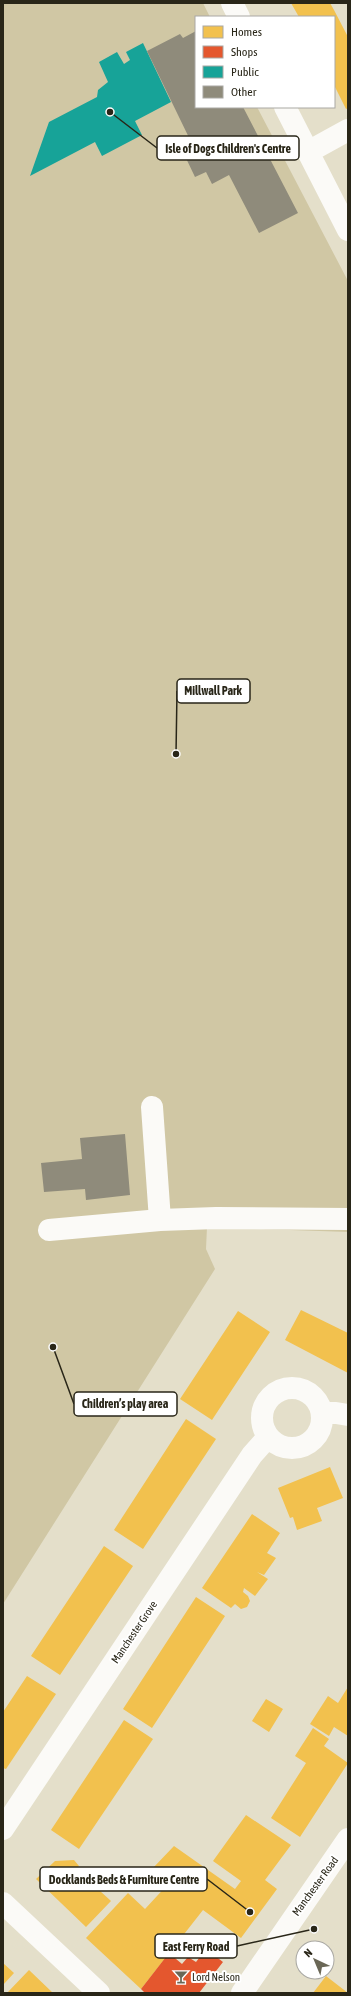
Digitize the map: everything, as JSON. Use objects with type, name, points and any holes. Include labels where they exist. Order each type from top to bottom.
[{"type":"street","points":[[232,3],[239,16]]},
{"type":"street","points":[[286,108],[348,230]]},
{"type":"street","points":[[308,152],[348,130]]},
{"type":"street","points":[[152,1108],[160,1220]]},
{"type":"street","points":[[49,1230],[160,1220],[216,1218],[348,1219]]},
{"type":"street","points":[[295,1388],[304,1390],[313,1396],[319,1404],[322,1413],[322,1423],[312,1440],[295,1448],[285,1447],[276,1443],[268,1437],[263,1428],[263,1408],[268,1399],[280,1390],[295,1388]]},
{"type":"street","points":[[322,1413],[348,1415]]},
{"type":"street","name":"Manchester Grove","points":[[3,1829],[252,1455],[268,1437]]},
{"type":"street","name":"Manchester Road","points":[[242,1993],[348,1839]]},
{"type":"street","points":[[3,1903],[85,1988]]},
{"type":"shaded area","points":[[3,3],[203,3],[210,16],[195,16],[195,108],[258,108],[348,281],[348,1232],[207,1227],[206,1249],[215,1269],[3,1604]]},
{"type":"building: Homes","points":[[291,3],[330,3],[334,10],[348,37],[348,108],[346,109],[335,87],[335,16],[298,16]]},
{"type":"building: Homes","points":[[301,1310],[348,1333],[348,1373],[285,1340]]},
{"type":"building: Homes","points":[[238,1311],[270,1332],[212,1420],[180,1399]]},
{"type":"building: Homes","points":[[186,1419],[216,1439],[143,1549],[114,1530]]},
{"type":"building: Homes","points":[[330,1467],[343,1498],[317,1508],[322,1521],[297,1530],[293,1517],[290,1518],[278,1488]]},
{"type":"building: Homes","points":[[252,1514],[280,1533],[267,1553],[276,1558],[264,1575],[257,1572],[268,1579],[255,1596],[244,1588],[243,1592],[248,1596],[250,1601],[247,1607],[241,1609],[235,1604],[231,1608],[202,1588]]},
{"type":"building: Homes","points":[[104,1546],[133,1566],[60,1675],[31,1656]]},
{"type":"building: Homes","points":[[196,1597],[225,1616],[152,1728],[123,1709]]},
{"type":"building: Homes","points":[[27,1676],[56,1694],[6,1769],[3,1768],[3,1712]]},
{"type":"building: Homes","points":[[348,1687],[348,1736],[334,1727],[329,1736],[310,1724],[328,1696],[338,1703]]},
{"type":"building: Homes","points":[[266,1699],[283,1709],[269,1732],[252,1721]]},
{"type":"building: Homes","points":[[124,1720],[153,1739],[79,1849],[51,1830]]},
{"type":"building: Homes","points":[[313,1728],[329,1739],[324,1746],[348,1763],[300,1837],[271,1818],[306,1763],[295,1756]]},
{"type":"building: Homes","points":[[246,1815],[291,1845],[265,1880],[277,1889],[241,1938],[203,1910],[141,1989],[86,1938],[128,1893],[145,1909],[169,1883],[152,1869],[174,1846],[235,1889],[241,1881],[213,1861]]},
{"type":"building: Homes","points":[[74,1860],[79,1866],[76,1869],[111,1901],[86,1927],[36,1879],[55,1861]]},
{"type":"building: Homes","points":[[3,1963],[14,1973],[3,1985]]},
{"type":"building: Homes","points":[[29,1970],[53,1993],[7,1993]]},
{"type":"building: Homes","points":[[323,1980],[331,1980],[348,1993],[313,1993]]},
{"type":"building: Shops","name":"Lord Nelson","points":[[206,1949],[223,1962],[199,1993],[145,1993],[141,1989],[169,1953],[182,1964],[188,1957],[196,1962]]},
{"type":"building: Public","points":[[143,43],[171,102],[135,121],[142,135],[102,156],[95,142],[30,176],[49,122],[97,97],[98,90],[108,82],[99,62],[117,52],[124,64],[130,60],[126,52]]},
{"type":"building: Other","points":[[195,32],[195,108],[244,108],[298,213],[259,233],[229,175],[212,184],[206,172],[195,177],[184,154],[194,148],[147,51],[180,34],[183,38]]},
{"type":"building: Other","points":[[125,1134],[130,1195],[86,1200],[85,1189],[44,1192],[41,1163],[82,1159],[80,1138]]},
{"type":"place","name":"Isle of Dogs Children's Centre","points":[[110,112]]},
{"type":"place","name":"Millwall Park","points":[[176,754]]},
{"type":"place","name":"Children’s play area","points":[[53,1347]]},
{"type":"place","name":"Docklands Beds & Furniture Centre","points":[[250,1912]]},
{"type":"place","name":"East Ferry Road","points":[[314,1929]]},
{"type":"place","name":"Lord Nelson","points":[[181,1977]]}]
